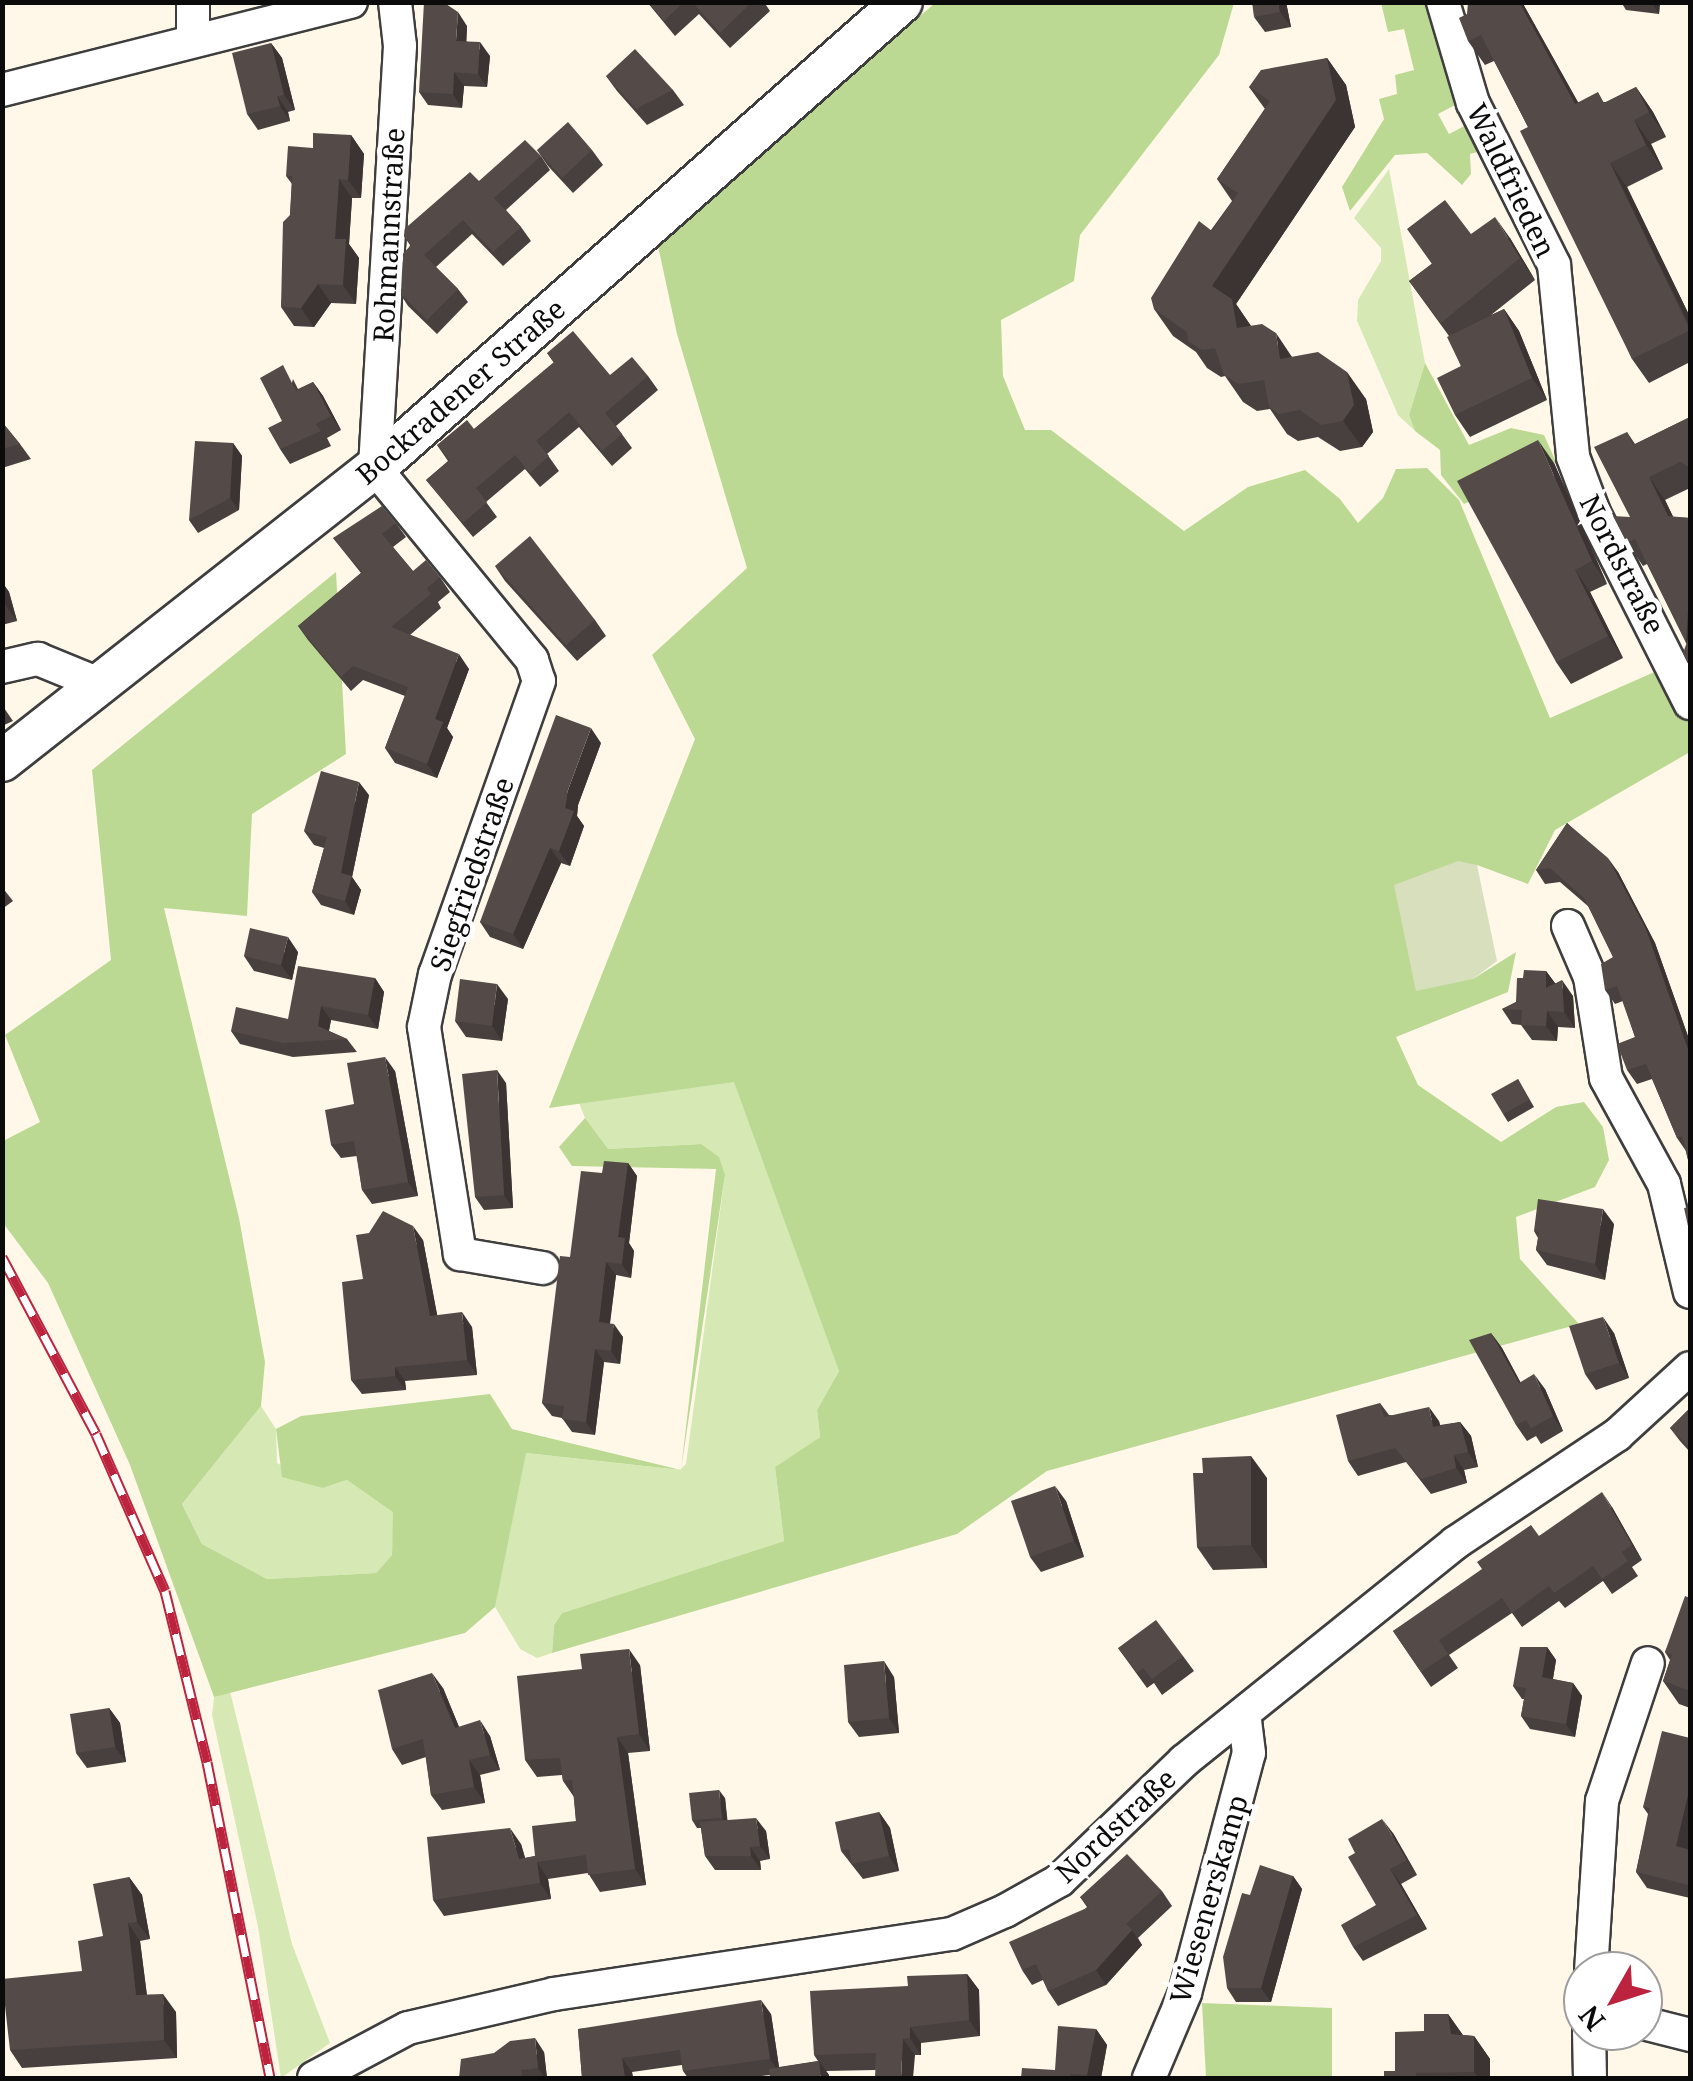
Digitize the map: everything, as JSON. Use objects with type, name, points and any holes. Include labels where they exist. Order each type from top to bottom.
[{"type":"street","points":[[193,2],[193,40]]},
{"type":"street","points":[[2,90],[351,2]]},
{"type":"street","name":"Rohmannstraße","points":[[374,468],[400,46],[395,2]]},
{"type":"street","name":"Bockradener Straße","points":[[2,762],[374,468],[902,2]]},
{"type":"street","name":"Waldfrieden","points":[[1443,2],[1472,103],[1554,264],[1567,421]]},
{"type":"street","name":"Nordstraße","points":[[1567,421],[1594,513],[1690,703]]},
{"type":"street","name":"Siegfriedstraße","points":[[374,468],[532,660],[538,681],[434,974],[424,1027],[460,1254],[543,1268]]},
{"type":"street","points":[[2,667],[38,659],[100,684]]},
{"type":"street","points":[[1568,926],[1590,977],[1606,1078],[1664,1184],[1690,1292]]},
{"type":"street","name":"Nordstraße","points":[[314,2078],[408,2028],[554,1994],[952,1934],[1060,1880],[1184,1761],[1455,1543],[1617,1435],[1690,1368]]},
{"type":"street","points":[[1592,1951],[1602,1800],[1648,1663]]},
{"type":"street","name":"Wiesenerskamp","points":[[1148,2078],[1185,1994],[1244,1772],[1249,1731],[1244,1715]]},
{"type":"street","points":[[1663,2029],[1690,2035]]},
{"type":"street","points":[[1589,2051],[1590,2078]]},
{"type":"green space","points":[[935,3],[1234,3],[1219,55],[1080,235],[1074,281],[1001,320],[1003,376],[1025,430],[1051,430],[1184,531],[1248,487],[1305,470],[1340,499],[1358,523],[1383,498],[1396,469],[1427,468],[1459,500],[1550,718],[1659,670],[1690,725],[1690,752],[1555,830],[1528,884],[1477,865],[1473,979],[1516,952],[1508,992],[1396,1037],[1418,1085],[1501,1142],[1556,1107],[1584,1102],[1603,1127],[1609,1160],[1595,1187],[1516,1217],[1520,1259],[1579,1324],[1047,1471],[957,1534],[552,1653],[554,1625],[562,1613],[784,1541],[775,1467],[820,1437],[817,1410],[839,1371],[734,1082],[549,1108],[695,739],[652,655],[747,568],[677,334],[658,246]]},
{"type":"green space","points":[[1381,3],[1427,3],[1459,103],[1438,114],[1449,134],[1470,123],[1485,150],[1470,154],[1471,174],[1462,185],[1427,153],[1395,155],[1350,211],[1342,187],[1384,119],[1379,99],[1397,94],[1395,75],[1414,70],[1404,29],[1388,32]]},
{"type":"green space","points":[[1389,169],[1425,363],[1409,415],[1415,431],[1398,415],[1357,321],[1358,300],[1381,261],[1381,248],[1354,218]]},
{"type":"green space","points":[[1425,363],[1469,445],[1511,428],[1544,435],[1556,462],[1464,504],[1441,475],[1440,450],[1415,431],[1409,415]]},
{"type":"green space","points":[[336,572],[346,754],[252,814],[247,916],[164,908],[239,1218],[265,1362],[261,1406],[182,1504],[202,1544],[267,1579],[376,1573],[392,1555],[393,1512],[347,1480],[323,1488],[282,1477],[276,1429],[301,1416],[490,1394],[512,1429],[681,1470],[526,1453],[495,1607],[465,1633],[214,1697],[130,1465],[48,1283],[3,1223],[3,1141],[40,1122],[5,1035],[111,960],[92,770]]},
{"type":"green space","points":[[1458,861],[1477,865],[1497,961],[1473,979],[1416,991],[1394,885]]},
{"type":"green space","points":[[750,1046],[839,1371],[817,1410],[820,1437],[775,1467],[784,1541],[562,1613],[554,1625],[552,1653],[537,1658],[520,1649],[495,1607],[514,1458],[526,1453],[680,1470],[686,1464],[725,1175],[700,1144],[608,1149],[592,1136],[579,1103]]},
{"type":"green space","points":[[585,1118],[608,1149],[701,1144],[719,1157],[725,1175],[681,1470],[716,1169],[572,1166],[559,1147]]},
{"type":"green space","points":[[261,1406],[276,1429],[277,1463],[323,1488],[347,1480],[394,1512],[392,1555],[376,1573],[267,1579],[202,1544],[182,1504]]},
{"type":"green space","points":[[230,1691],[292,1944],[330,2043],[281,2078],[258,1927],[212,1715],[214,1697]]},
{"type":"green space","points":[[1202,2003],[1332,2008],[1332,2078],[1206,2078]]},
{"type":"building","points":[[424,2],[443,2],[458,12],[456,41],[480,42],[478,74],[454,72],[453,94],[419,92]]},
{"type":"building","points":[[648,2],[684,2],[664,21]]},
{"type":"building","points":[[692,2],[752,2],[720,33]]},
{"type":"building","points":[[1252,2],[1278,2],[1280,12],[1254,17]]},
{"type":"building","points":[[1468,2],[1519,2],[1575,104],[1598,92],[1604,103],[1636,87],[1649,112],[1634,120],[1646,145],[1610,163],[1690,330],[1632,359],[1520,131],[1528,127],[1481,35],[1468,41],[1459,18],[1467,14]]},
{"type":"building","points":[[271,43],[284,95],[277,96],[280,106],[247,114],[232,53]]},
{"type":"building","points":[[635,49],[673,90],[636,109],[606,76]]},
{"type":"building","points":[[1327,58],[1336,100],[1212,286],[1232,299],[1237,328],[1262,324],[1276,333],[1280,359],[1318,352],[1347,372],[1354,405],[1343,421],[1321,425],[1300,410],[1279,414],[1269,407],[1264,380],[1238,384],[1224,375],[1215,348],[1202,350],[1188,341],[1187,332],[1154,309],[1151,298],[1199,221],[1212,231],[1238,193],[1217,179],[1270,101],[1249,87],[1261,70]]},
{"type":"building","points":[[568,122],[592,150],[562,178],[537,150]]},
{"type":"building","points":[[313,133],[351,135],[348,180],[339,179],[335,239],[346,239],[343,285],[318,284],[301,308],[281,307],[283,222],[290,215],[292,176],[286,176],[288,146],[313,148]]},
{"type":"building","points":[[525,140],[541,156],[494,198],[521,227],[493,252],[463,220],[424,255],[458,289],[427,320],[399,292],[399,258],[411,245],[401,232],[470,172],[479,181]]},
{"type":"building","points":[[1445,200],[1471,234],[1495,217],[1520,258],[1441,323],[1409,281],[1432,264],[1407,229]]},
{"type":"building","points":[[1504,309],[1532,378],[1455,415],[1437,378],[1461,366],[1447,337]]},
{"type":"building","points":[[573,331],[610,375],[632,357],[648,376],[605,413],[622,434],[602,451],[569,412],[536,441],[549,456],[530,473],[515,455],[476,488],[487,502],[463,523],[426,480],[450,460],[437,445],[467,420],[474,429],[554,362],[547,353]]},
{"type":"building","points":[[283,365],[296,391],[313,382],[331,416],[316,424],[321,431],[280,449],[268,428],[282,421],[260,378]]},
{"type":"building","points":[[1690,417],[1690,467],[1680,462],[1649,477],[1668,516],[1690,518],[1686,643],[1635,539],[1627,543],[1613,516],[1630,517],[1594,447],[1627,432],[1633,445]]},
{"type":"building","points":[[2,422],[20,444],[2,449]]},
{"type":"building","points":[[1538,440],[1592,561],[1575,570],[1608,636],[1556,662],[1457,481]]},
{"type":"building","points":[[195,441],[233,443],[230,498],[189,520]]},
{"type":"building","points":[[382,506],[396,523],[382,534],[413,571],[426,560],[440,577],[427,588],[431,594],[391,627],[459,654],[435,719],[443,722],[427,764],[385,748],[408,687],[353,666],[341,677],[298,626],[362,572],[333,538]]},
{"type":"building","points":[[530,536],[595,620],[566,645],[495,566]]},
{"type":"building","points":[[1690,634],[1690,660],[1687,661],[1683,653]]},
{"type":"building","points":[[556,715],[591,728],[568,790],[565,808],[574,811],[559,851],[550,848],[513,934],[480,922]]},
{"type":"building","points":[[321,771],[359,782],[341,873],[352,876],[345,901],[312,892],[327,837],[304,831]]},
{"type":"building","points":[[1567,823],[1608,858],[1646,929],[1690,1055],[1690,1168],[1682,1136],[1677,1138],[1646,1064],[1627,1070],[1617,1044],[1635,1037],[1617,986],[1605,990],[1601,964],[1613,957],[1584,898],[1550,868],[1536,870]]},
{"type":"building","points":[[250,928],[288,937],[281,965],[244,956]]},
{"type":"building","points":[[298,966],[375,978],[368,1015],[321,1006],[318,1026],[347,1039],[283,1043],[231,1031],[236,1007],[288,1019]]},
{"type":"building","points":[[1524,970],[1546,971],[1546,988],[1562,980],[1564,1012],[1547,1011],[1546,1026],[1521,1025],[1522,1010],[1502,1009],[1516,1002],[1517,978],[1523,978]]},
{"type":"building","points":[[460,979],[497,984],[492,1026],[455,1021]]},
{"type":"building","points":[[385,1057],[408,1182],[362,1190],[354,1141],[331,1145],[325,1110],[354,1104],[347,1063]]},
{"type":"building","points":[[497,1070],[504,1195],[475,1197],[462,1074]]},
{"type":"building","points":[[1518,1079],[1529,1100],[1503,1114],[1491,1094]]},
{"type":"building","points":[[604,1161],[628,1163],[618,1237],[625,1238],[622,1264],[606,1262],[599,1322],[614,1324],[611,1351],[595,1349],[586,1422],[562,1419],[564,1406],[542,1403],[560,1256],[570,1257],[581,1171],[602,1173]]},
{"type":"building","points":[[1538,1199],[1603,1209],[1595,1264],[1536,1250]]},
{"type":"building","points":[[1690,1207],[1690,1235],[1684,1208]]},
{"type":"building","points":[[383,1211],[413,1226],[430,1316],[462,1312],[467,1360],[395,1367],[395,1376],[351,1380],[342,1282],[363,1279],[356,1235],[369,1233]]},
{"type":"building","points":[[1603,1317],[1619,1363],[1585,1374],[1569,1326]]},
{"type":"building","points":[[1491,1333],[1519,1383],[1534,1374],[1553,1416],[1531,1428],[1526,1420],[1516,1425],[1469,1340]]},
{"type":"building","points":[[1380,1403],[1384,1417],[1429,1407],[1433,1427],[1460,1422],[1468,1452],[1454,1455],[1456,1468],[1421,1479],[1395,1448],[1348,1461],[1336,1415]]},
{"type":"building","points":[[1690,1408],[1690,1449],[1670,1428]]},
{"type":"building","points":[[1251,1456],[1251,1545],[1197,1547],[1193,1473],[1203,1473],[1202,1458]]},
{"type":"building","points":[[1055,1486],[1074,1541],[1030,1557],[1011,1501]]},
{"type":"building","points":[[1602,1492],[1632,1545],[1622,1552],[1628,1561],[1602,1579],[1593,1566],[1554,1593],[1549,1586],[1512,1613],[1502,1598],[1439,1640],[1448,1654],[1421,1672],[1393,1631],[1482,1569],[1477,1562],[1531,1525],[1539,1536]]},
{"type":"building","points":[[1685,1596],[1690,1598],[1690,1691],[1663,1681],[1672,1655],[1665,1652]]},
{"type":"building","points":[[1156,1620],[1183,1656],[1152,1679],[1143,1668],[1137,1673],[1118,1648]]},
{"type":"building","points":[[1520,1647],[1547,1647],[1542,1677],[1573,1683],[1566,1724],[1521,1716],[1526,1688],[1513,1686]]},
{"type":"building","points":[[629,1649],[639,1734],[617,1737],[635,1869],[588,1875],[586,1855],[537,1862],[540,1883],[433,1900],[427,1837],[510,1828],[519,1859],[535,1856],[532,1826],[576,1821],[572,1780],[563,1781],[560,1758],[525,1760],[517,1676],[582,1669],[580,1654]]},
{"type":"building","points":[[884,1661],[889,1718],[848,1722],[844,1665]]},
{"type":"building","points":[[432,1673],[455,1728],[480,1720],[490,1755],[469,1760],[474,1787],[431,1795],[423,1739],[392,1749],[378,1690]]},
{"type":"building","points":[[109,1708],[115,1747],[76,1753],[70,1714]]},
{"type":"building","points":[[1662,1731],[1690,1738],[1690,1786],[1676,1846],[1690,1850],[1689,1885],[1636,1872],[1650,1808],[1643,1807]]},
{"type":"building","points":[[719,1790],[722,1818],[692,1820],[689,1793]]},
{"type":"building","points":[[879,1812],[889,1856],[852,1864],[849,1849],[841,1851],[835,1822]]},
{"type":"building","points":[[756,1818],[760,1846],[750,1847],[751,1856],[705,1856],[700,1822]]},
{"type":"building","points":[[1382,1819],[1407,1860],[1390,1869],[1417,1915],[1353,1947],[1341,1925],[1376,1905],[1348,1857],[1355,1853],[1348,1839]]},
{"type":"building","points":[[1127,1854],[1162,1891],[1126,1924],[1132,1930],[1096,1970],[1048,1991],[1036,1964],[1022,1970],[1009,1942],[1089,1907],[1080,1897]]},
{"type":"building","points":[[1260,1865],[1293,1876],[1261,1988],[1227,1988],[1223,1957],[1242,1893],[1250,1895]]},
{"type":"building","points":[[129,1877],[137,1922],[128,1923],[136,1995],[163,1994],[164,2040],[10,2050],[2,1979],[82,1971],[78,1941],[103,1936],[93,1884]]},
{"type":"building","points":[[967,1974],[969,2020],[910,2027],[910,2038],[903,2039],[901,2078],[875,2078],[876,2053],[814,2055],[810,1991],[908,1986],[907,1976]]},
{"type":"building","points":[[761,2000],[770,2059],[683,2071],[680,2050],[622,2058],[625,2078],[582,2078],[578,2029]]},
{"type":"building","points":[[1424,2014],[1448,2014],[1451,2034],[1474,2036],[1474,2072],[1384,2078],[1384,2071],[1395,2071],[1395,2032],[1424,2031]]},
{"type":"building","points":[[1058,2026],[1096,2029],[1087,2075],[1021,2078],[1022,2068],[1055,2070]]},
{"type":"building","points":[[535,2038],[538,2068],[521,2070],[522,2078],[459,2078],[461,2059],[494,2053],[510,2041]]},
{"type":"building","points":[[819,2061],[821,2078],[770,2078],[769,2069]]},
{"type":"railway","points":[[2,1257],[96,1434],[165,1591],[207,1762],[270,2078]]}]
